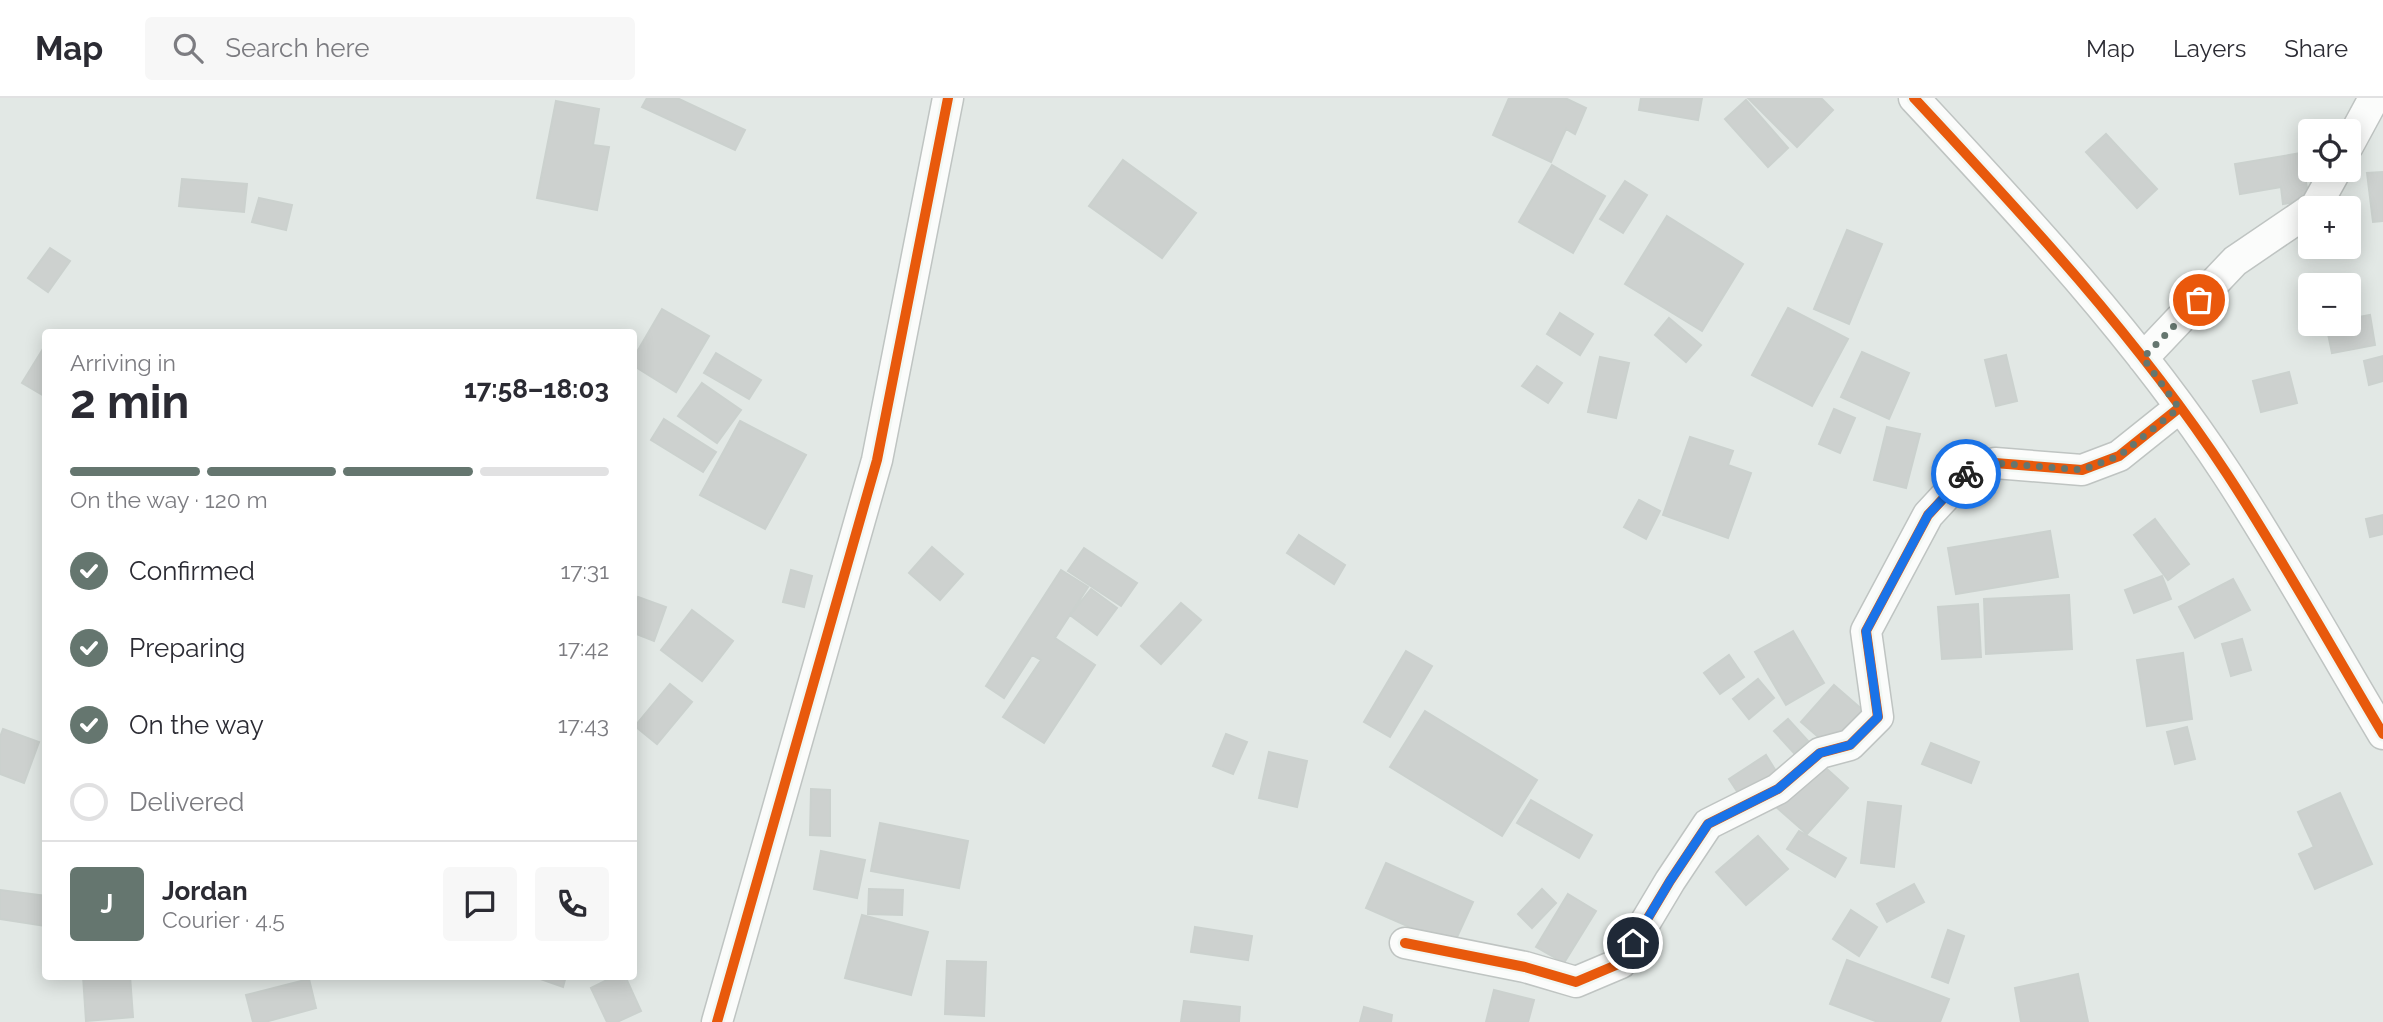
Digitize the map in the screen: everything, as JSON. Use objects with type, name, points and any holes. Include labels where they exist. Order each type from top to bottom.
[{"type":"street","points":[[717,1022],[877,460],[948,98]]},
{"type":"street","points":[[1914,98],[2034,227],[2143,358],[2227,474],[2383,734]]},
{"type":"street","points":[[2361,122],[2374,98]]},
{"type":"street","points":[[2143,358],[2235,261],[2298,218]]},
{"type":"street","points":[[1405,943],[1525,967],[1576,982],[1621,963],[1708,824],[1778,789],[1820,753],[1850,745],[1878,717],[1866,631],[1928,515],[1966,474],[1995,463],[2082,470],[2119,456],[2179,408]]},
{"type":"building","points":[[647,98],[677,98],[745,130],[735,150],[642,107]]},
{"type":"building","points":[[1509,98],[1565,98],[1586,108],[1575,134],[1566,129],[1551,162],[1493,135]]},
{"type":"building","points":[[1641,98],[1702,98],[1698,120],[1639,110]]},
{"type":"building","points":[[1748,98],[1821,98],[1833,110],[1797,147]]},
{"type":"building","points":[[1746,100],[1788,148],[1768,167],[1725,119]]},
{"type":"building","points":[[556,101],[599,109],[593,145],[609,147],[597,210],[537,198]]},
{"type":"building","points":[[2106,134],[2157,189],[2137,208],[2086,152]]},
{"type":"building","points":[[2298,154],[2298,182],[2306,182],[2308,196],[2298,196],[2298,202],[2283,204],[2281,187],[2240,194],[2235,164]]},
{"type":"building","points":[[1123,160],[1196,213],[1162,258],[1089,206]]},
{"type":"building","points":[[1552,165],[1605,196],[1573,253],[1519,222]]},
{"type":"building","points":[[2383,172],[2383,221],[2373,222],[2367,173]]},
{"type":"building","points":[[182,179],[247,184],[244,212],[179,206]]},
{"type":"building","points":[[1625,181],[1647,195],[1623,233],[1600,219]]},
{"type":"building","points":[[259,198],[292,205],[286,230],[252,222]]},
{"type":"building","points":[[1667,216],[1743,264],[1702,331],[1625,284]]},
{"type":"building","points":[[1847,230],[1882,244],[1849,324],[1814,309]]},
{"type":"building","points":[[50,248],[70,261],[48,292],[28,278]]},
{"type":"building","points":[[1788,308],[1848,339],[1812,406],[1752,375]]},
{"type":"building","points":[[662,309],[709,336],[676,392],[637,368],[637,352]]},
{"type":"building","points":[[1560,313],[1593,334],[1580,355],[1547,334]]},
{"type":"building","points":[[2370,315],[2375,345],[2332,353],[2328,336],[2361,336],[2361,317]]},
{"type":"building","points":[[1669,318],[1701,345],[1686,362],[1655,335]]},
{"type":"building","points":[[42,350],[42,395],[22,383]]},
{"type":"building","points":[[1862,352],[1909,373],[1889,419],[1841,397]]},
{"type":"building","points":[[716,353],[761,380],[749,399],[704,373]]},
{"type":"building","points":[[2006,355],[2017,401],[1996,406],[1985,360]]},
{"type":"building","points":[[2383,356],[2383,381],[2369,385],[2364,361]]},
{"type":"building","points":[[1600,357],[1629,363],[1616,418],[1588,412]]},
{"type":"building","points":[[1537,366],[1562,383],[1548,403],[1522,386]]},
{"type":"building","points":[[2289,372],[2297,403],[2261,412],[2253,381]]},
{"type":"building","points":[[702,383],[741,410],[717,443],[678,416]]},
{"type":"building","points":[[1834,409],[1855,418],[1840,453],[1819,444]]},
{"type":"building","points":[[664,419],[716,452],[703,472],[651,440]]},
{"type":"building","points":[[740,421],[806,455],[765,529],[700,495]]},
{"type":"building","points":[[1887,427],[1920,434],[1906,488],[1874,480]]},
{"type":"building","points":[[1690,437],[1733,451],[1728,465],[1751,473],[1728,538],[1663,515]]},
{"type":"building","points":[[1639,500],[1660,511],[1646,539],[1624,527]]},
{"type":"building","points":[[2383,515],[2383,534],[2370,537],[2366,519]]},
{"type":"building","points":[[2155,519],[2189,564],[2168,580],[2134,535]]},
{"type":"building","points":[[2050,531],[2058,577],[1956,594],[1948,548]]},
{"type":"building","points":[[1299,535],[1345,565],[1334,584],[1287,553]]},
{"type":"building","points":[[932,547],[963,574],[940,600],[909,573]]},
{"type":"building","points":[[1084,548],[1137,583],[1121,606],[1068,571]]},
{"type":"building","points":[[791,570],[812,576],[804,607],[783,602]]},
{"type":"building","points":[[1061,570],[1088,587],[1055,638],[1095,665],[1044,743],[1003,717],[1041,660],[1032,655],[1004,698],[986,686]]},
{"type":"building","points":[[2162,576],[2171,599],[2134,613],[2125,590]]},
{"type":"building","points":[[2233,579],[2250,610],[2195,638],[2179,607]]},
{"type":"building","points":[[1091,589],[1117,608],[1097,635],[1070,615]]},
{"type":"building","points":[[2069,595],[2072,649],[1986,654],[1984,599]]},
{"type":"building","points":[[638,597],[666,607],[654,641],[637,634]]},
{"type":"building","points":[[1181,603],[1201,620],[1161,664],[1141,646]]},
{"type":"building","points":[[1978,604],[1981,657],[1942,659],[1938,607]]},
{"type":"building","points":[[692,610],[733,641],[702,681],[661,650]]},
{"type":"building","points":[[1793,631],[1824,683],[1786,705],[1755,652]]},
{"type":"building","points":[[2242,639],[2251,670],[2231,676],[2222,644]]},
{"type":"building","points":[[1406,651],[1432,666],[1390,737],[1364,722]]},
{"type":"building","points":[[2183,653],[2192,719],[2147,726],[2137,660]]},
{"type":"building","points":[[1729,655],[1744,677],[1720,694],[1704,673]]},
{"type":"building","points":[[1758,679],[1774,698],[1749,719],[1733,699]]},
{"type":"building","points":[[670,684],[692,702],[657,744],[637,728],[637,724]]},
{"type":"building","points":[[1834,685],[1864,711],[1831,748],[1801,722]]},
{"type":"building","points":[[1425,711],[1537,780],[1502,836],[1390,767]]},
{"type":"building","points":[[1788,719],[1808,741],[1794,753],[1774,731]]},
{"type":"building","points":[[2187,727],[2195,759],[2175,764],[2167,732]]},
{"type":"building","points":[[3,729],[39,742],[24,783],[0,774],[0,737]]},
{"type":"building","points":[[1226,734],[1247,742],[1233,774],[1213,766]]},
{"type":"building","points":[[1931,743],[1979,762],[1971,783],[1922,764]]},
{"type":"building","points":[[1269,752],[1307,761],[1297,807],[1259,798]]},
{"type":"building","points":[[1766,755],[1779,776],[1742,799],[1729,779]]},
{"type":"building","points":[[1817,760],[1848,788],[1807,834],[1775,806]]},
{"type":"building","points":[[811,789],[830,790],[830,836],[810,835]]},
{"type":"building","points":[[2340,793],[2372,864],[2315,889],[2299,854],[2314,847],[2298,812]]},
{"type":"building","points":[[1531,800],[1592,835],[1579,858],[1517,823]]},
{"type":"building","points":[[1868,802],[1901,806],[1894,867],[1861,863]]},
{"type":"building","points":[[880,823],[968,841],[959,888],[871,871]]},
{"type":"building","points":[[1799,831],[1846,858],[1835,877],[1787,849]]},
{"type":"building","points":[[1758,836],[1788,869],[1746,905],[1716,872]]},
{"type":"building","points":[[821,851],[865,860],[857,898],[814,889]]},
{"type":"building","points":[[1386,863],[1473,902],[1453,946],[1366,908]]},
{"type":"building","points":[[1914,884],[1924,902],[1887,922],[1877,904]]},
{"type":"building","points":[[869,889],[903,890],[902,915],[868,914]]},
{"type":"building","points":[[1542,889],[1556,903],[1532,928],[1518,914]]},
{"type":"building","points":[[0,890],[42,895],[42,925],[0,919]]},
{"type":"building","points":[[1568,894],[1596,911],[1564,963],[1536,947]]},
{"type":"building","points":[[1851,910],[1877,927],[1859,956],[1833,939]]},
{"type":"building","points":[[862,915],[928,932],[911,995],[845,978]]},
{"type":"building","points":[[1195,927],[1252,936],[1248,960],[1191,952]]},
{"type":"building","points":[[1948,930],[1964,936],[1948,983],[1932,977]]},
{"type":"building","points":[[1847,960],[1949,999],[1940,1022],[1878,1022],[1830,1004]]},
{"type":"building","points":[[947,961],[986,962],[984,1016],[945,1014]]},
{"type":"building","points":[[2078,974],[2088,1022],[2021,1022],[2015,988]]},
{"type":"building","points":[[83,980],[130,980],[133,1017],[86,1021]]},
{"type":"building","points":[[309,980],[316,1008],[265,1022],[253,1022],[246,995]]},
{"type":"building","points":[[543,980],[565,980],[563,987]]},
{"type":"building","points":[[607,980],[627,980],[641,1011],[617,1022],[607,1022],[591,988]]},
{"type":"building","points":[[1494,990],[1534,1000],[1528,1022],[1486,1022]]},
{"type":"building","points":[[1184,1001],[1240,1007],[1239,1022],[1181,1022]]},
{"type":"building","points":[[1364,1007],[1392,1015],[1391,1022],[1360,1022]]},
{"type":"cycle path","points":[[717,1022],[877,460],[948,98]]},
{"type":"cycle path","points":[[1914,98],[2078,279],[2156,374],[2227,474],[2383,734]]},
{"type":"cycle path","points":[[1405,943],[1525,967],[1576,982],[1621,963],[1708,824],[1778,789],[1820,753],[1850,745],[1878,717],[1866,631],[1928,515],[1966,474],[1995,463],[2082,470],[2119,456],[2179,408]]},
{"type":"way so far","points":[[1966,474],[1995,463],[2082,470],[2119,456],[2179,408],[2143,358],[2199,300]]},
{"type":"route","points":[[1633,943],[1708,824],[1778,789],[1820,753],[1850,745],[1878,717],[1866,631],[1928,515],[1966,474]]}]
